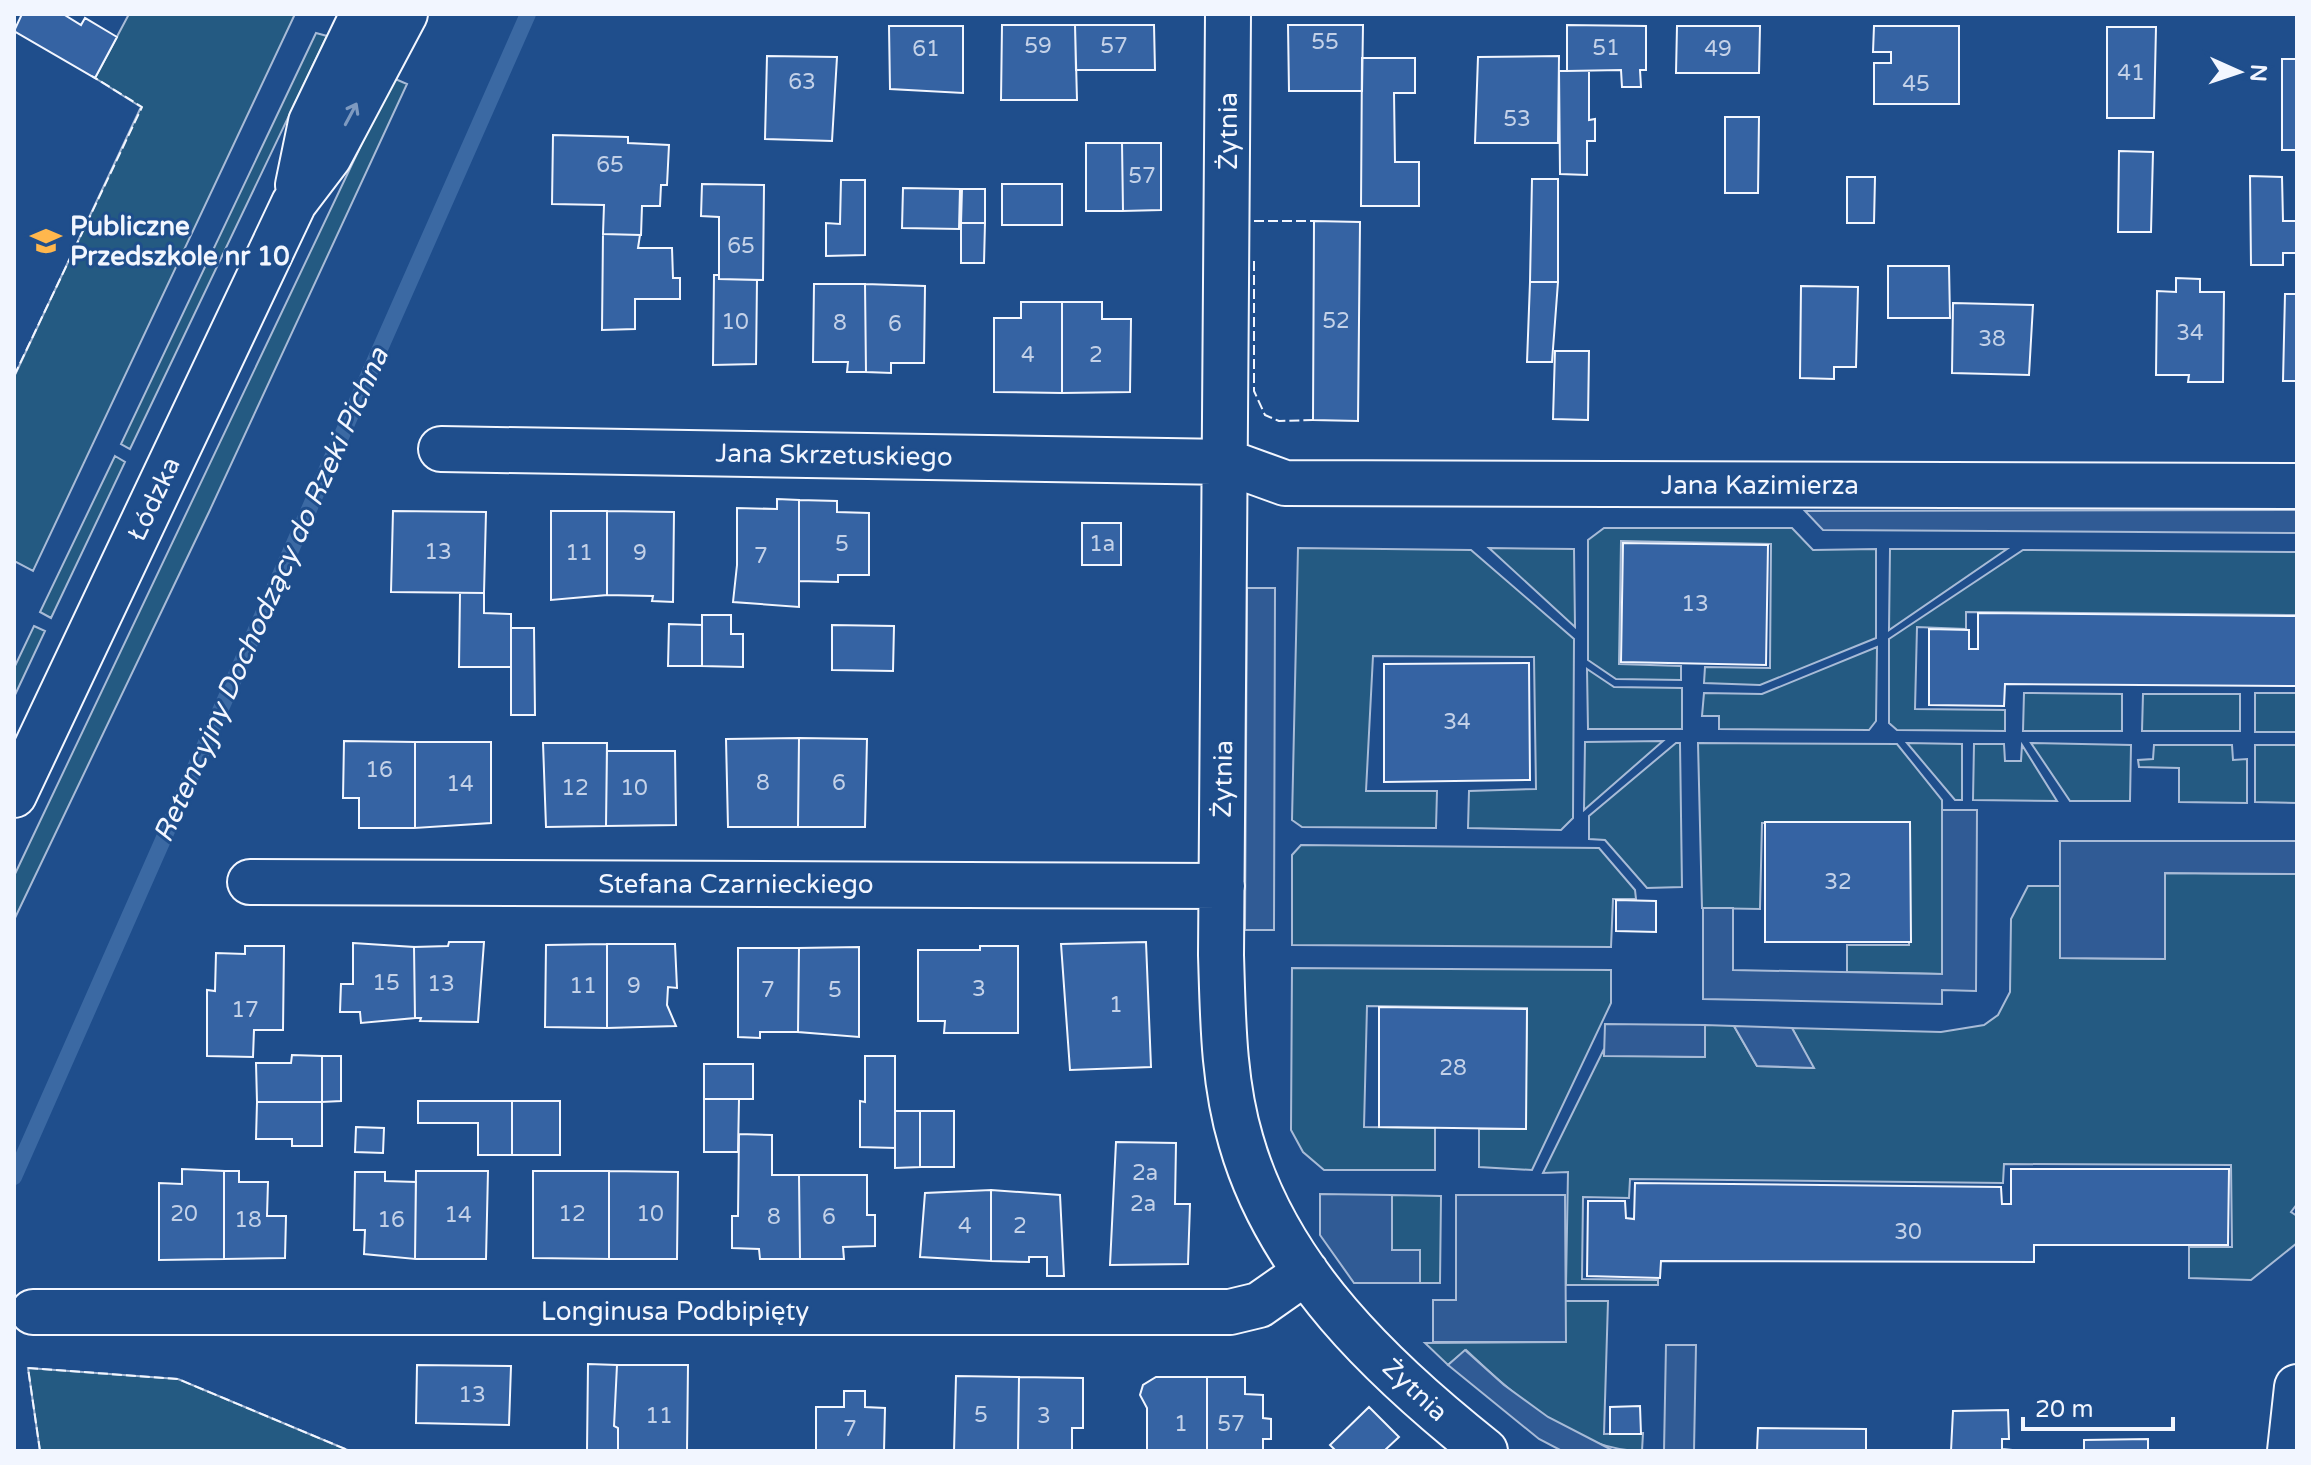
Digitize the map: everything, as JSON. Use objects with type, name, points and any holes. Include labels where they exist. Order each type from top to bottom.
[{"type":"street","name":"Łódzka","points":[[14,795],[294,203],[329,157],[405,14]]},
{"type":"street","name":"Żytnia","points":[[1228,14],[1222,886],[1225,1054],[1240,1141],[1267,1214],[1306,1272],[1413,1393],[1485,1451]]},
{"type":"street","name":"Łódzka","points":[[294,203],[311,122],[354,23]]},
{"type":"street","name":"Jana Skrzetuskiego","points":[[441,449],[1227,462]]},
{"type":"street","name":"Jana Kazimierza","points":[[1227,462],[1285,483],[2297,486]]},
{"type":"street","name":"Stefana Czarnieckiego","points":[[250,882],[1222,886]]},
{"type":"street","name":"Longinusa Podbipięty","points":[[33,1312],[1230,1312],[1259,1305],[1306,1272]]},
{"type":"street","points":[[2290,1451],[2297,1387]]},
{"type":"shaded area","points":[[129,14],[295,14],[33,571],[14,561],[14,377],[141,107],[95,78]]},
{"type":"shaded area","points":[[316,33],[327,36],[130,449],[121,444]]},
{"type":"shaded area","points":[[393,78],[407,84],[209,512],[14,920],[14,876]]},
{"type":"shaded area","points":[[115,456],[125,462],[51,618],[40,612]]},
{"type":"shaded area","points":[[2297,510],[2297,533],[1823,530],[1805,511]]},
{"type":"shaded area","points":[[1604,528],[1792,528],[1813,550],[1876,549],[1876,638],[1760,685],[1704,683],[1705,667],[1770,668],[1771,544],[1621,541],[1619,664],[1681,666],[1681,680],[1616,679],[1588,660],[1588,540]]},
{"type":"shaded area","points":[[1298,548],[1471,550],[1574,639],[1573,818],[1561,830],[1468,828],[1469,791],[1536,789],[1534,657],[1373,656],[1366,791],[1437,791],[1436,828],[1302,827],[1292,820]]},
{"type":"shaded area","points":[[1489,548],[1574,549],[1575,627]]},
{"type":"shaded area","points":[[1890,549],[2007,549],[1889,630]]},
{"type":"shaded area","points":[[2023,550],[2297,552],[2297,615],[1966,612],[1966,629],[1917,627],[1915,709],[2005,710],[2005,731],[1897,730],[1889,723],[1889,639]]},
{"type":"shaded area","points":[[1247,588],[1275,588],[1274,930],[1245,930]]},
{"type":"shaded area","points":[[34,626],[45,631],[14,697],[14,668]]},
{"type":"shaded area","points":[[1877,647],[1876,721],[1869,730],[1719,729],[1719,716],[1702,716],[1704,693],[1762,694]]},
{"type":"shaded area","points":[[1587,669],[1614,687],[1682,688],[1682,729],[1588,729]]},
{"type":"shaded area","points":[[2024,693],[2122,694],[2122,731],[2023,731]]},
{"type":"shaded area","points":[[2255,693],[2297,693],[2297,732],[2255,732]]},
{"type":"shaded area","points":[[2143,694],[2240,694],[2240,731],[2142,731]]},
{"type":"shaded area","points":[[1663,741],[1584,810],[1585,742]]},
{"type":"shaded area","points":[[1676,743],[1680,743],[1682,887],[1647,888],[1605,840],[1589,839],[1589,816]]},
{"type":"shaded area","points":[[1698,743],[1897,744],[1942,800],[1943,974],[1847,972],[1847,945],[1909,945],[1910,824],[1762,823],[1760,909],[1702,908]]},
{"type":"shaded area","points":[[1907,743],[1962,744],[1962,800],[1955,800]]},
{"type":"shaded area","points":[[2031,743],[2131,745],[2130,801],[2070,801]]},
{"type":"shaded area","points":[[1974,744],[2004,744],[2005,761],[2021,761],[2022,745],[2057,801],[1973,800]]},
{"type":"shaded area","points":[[2154,745],[2232,745],[2233,760],[2247,759],[2247,803],[2179,802],[2179,768],[2139,767],[2138,760],[2153,759]]},
{"type":"shaded area","points":[[2255,745],[2297,745],[2297,803],[2255,802]]},
{"type":"shaded area","points":[[1942,810],[1977,810],[1976,991],[1942,990],[1942,1004],[1703,999],[1703,908],[1733,908],[1733,970],[1942,974]]},
{"type":"shaded area","points":[[2060,841],[2297,841],[2297,874],[2165,873],[2165,959],[2060,958]]},
{"type":"shaded area","points":[[1301,845],[1599,848],[1635,890],[1636,899],[1613,899],[1611,947],[1292,945],[1292,855]]},
{"type":"shaded area","points":[[2164,873],[2297,874],[2297,1204],[2291,1212],[2297,1216],[2297,1243],[2251,1280],[2189,1278],[2189,1247],[2232,1247],[2231,1165],[2004,1164],[2003,1183],[1630,1179],[1629,1198],[1583,1197],[1582,1279],[1658,1280],[1658,1285],[1566,1285],[1568,1172],[1543,1173],[1604,1049],[1604,1055],[1704,1057],[1705,1025],[1734,1026],[1757,1066],[1813,1068],[1792,1028],[1941,1032],[1984,1025],[1998,1015],[2010,992],[2011,919],[2028,886],[2060,886],[2060,958],[2164,959]]},
{"type":"shaded area","points":[[1292,968],[1611,970],[1611,1003],[1532,1170],[1479,1167],[1479,1129],[1525,1129],[1527,1008],[1367,1006],[1364,1127],[1435,1128],[1435,1170],[1324,1170],[1303,1152],[1291,1130]]},
{"type":"shaded area","points":[[1605,1024],[1705,1025],[1705,1057],[1604,1056]]},
{"type":"shaded area","points":[[1734,1026],[1792,1028],[1814,1068],[1757,1066]]},
{"type":"shaded area","points":[[1320,1194],[1392,1195],[1392,1250],[1420,1250],[1420,1283],[1354,1283],[1320,1235]]},
{"type":"shaded area","points":[[1392,1195],[1441,1196],[1440,1283],[1420,1283],[1420,1250],[1392,1250]]},
{"type":"shaded area","points":[[1456,1195],[1565,1195],[1566,1342],[1433,1342],[1433,1300],[1456,1300]]},
{"type":"shaded area","points":[[1565,1301],[1608,1301],[1604,1434],[1643,1433],[1642,1451],[1617,1448],[1569,1431],[1524,1401],[1466,1350],[1448,1365],[1425,1343],[1565,1342]]},
{"type":"shaded area","points":[[1666,1345],[1696,1345],[1694,1451],[1664,1451]]},
{"type":"shaded area","points":[[1465,1350],[1504,1385],[1548,1417],[1614,1451],[1562,1451],[1539,1439],[1448,1365]]},
{"type":"shaded area","points":[[28,1368],[178,1379],[350,1451],[40,1451]]},
{"type":"building","points":[[22,14],[63,14],[81,25],[85,18],[117,37],[95,78],[14,31]]},
{"type":"building","points":[[1002,25],[1075,25],[1077,100],[1001,100]]},
{"type":"building","points":[[1075,25],[1154,25],[1155,70],[1076,70]]},
{"type":"building","points":[[1288,25],[1363,25],[1362,91],[1289,91]]},
{"type":"building","points":[[1567,25],[1646,26],[1646,70],[1640,70],[1641,87],[1622,87],[1621,70],[1567,71]]},
{"type":"building","points":[[889,26],[963,26],[963,93],[890,89]]},
{"type":"building","points":[[1677,26],[1760,26],[1759,73],[1676,73]]},
{"type":"building","points":[[1874,26],[1959,26],[1959,104],[1874,104],[1874,63],[1891,63],[1891,52],[1873,52]]},
{"type":"building","points":[[2107,27],[2156,27],[2154,118],[2107,118]]},
{"type":"building","points":[[767,56],[837,57],[832,141],[765,139]]},
{"type":"building","points":[[1559,56],[1558,143],[1475,143],[1478,57]]},
{"type":"building","points":[[1362,58],[1415,58],[1415,93],[1394,93],[1395,162],[1419,162],[1419,206],[1361,206]]},
{"type":"building","points":[[2282,59],[2297,59],[2297,150],[2282,150]]},
{"type":"building","points":[[1559,71],[1589,71],[1589,120],[1595,119],[1595,141],[1587,141],[1587,175],[1560,174]]},
{"type":"building","points":[[1725,117],[1759,117],[1758,193],[1725,193]]},
{"type":"building","points":[[553,135],[628,137],[628,143],[669,145],[667,185],[661,185],[660,206],[642,206],[641,235],[603,234],[604,205],[552,204]]},
{"type":"building","points":[[1086,143],[1122,143],[1123,211],[1086,211]]},
{"type":"building","points":[[1122,143],[1161,143],[1161,210],[1123,211]]},
{"type":"building","points":[[2119,151],[2153,152],[2151,232],[2118,232]]},
{"type":"building","points":[[2250,176],[2282,177],[2283,221],[2297,221],[2297,253],[2283,253],[2283,265],[2251,265]]},
{"type":"building","points":[[1847,177],[1875,177],[1874,223],[1847,223]]},
{"type":"building","points":[[1532,179],[1558,179],[1558,282],[1530,282]]},
{"type":"building","points":[[841,180],[865,180],[865,255],[826,256],[826,223],[840,224]]},
{"type":"building","points":[[702,184],[764,185],[763,280],[719,279],[719,217],[701,216]]},
{"type":"building","points":[[1002,184],[1062,184],[1062,225],[1002,225]]},
{"type":"building","points":[[903,188],[960,189],[959,229],[902,228]]},
{"type":"building","points":[[962,189],[985,189],[985,223],[961,223]]},
{"type":"building","points":[[1314,221],[1360,222],[1358,421],[1313,420]]},
{"type":"building","points":[[961,223],[985,223],[984,263],[961,263]]},
{"type":"building","points":[[603,234],[640,235],[638,248],[672,248],[673,278],[680,278],[680,299],[635,299],[635,329],[602,330]]},
{"type":"building","points":[[1888,266],[1949,266],[1950,318],[1888,318]]},
{"type":"building","points":[[714,275],[719,275],[719,279],[757,280],[756,364],[713,365]]},
{"type":"building","points":[[2176,278],[2200,279],[2200,292],[2224,292],[2223,382],[2188,382],[2189,375],[2156,375],[2157,291],[2176,292]]},
{"type":"building","points":[[1530,282],[1558,282],[1552,362],[1527,362]]},
{"type":"building","points":[[814,284],[865,284],[866,372],[847,372],[848,362],[813,362]]},
{"type":"building","points":[[865,284],[925,286],[924,363],[891,363],[891,373],[866,372]]},
{"type":"building","points":[[1801,286],[1858,287],[1856,367],[1834,367],[1834,379],[1800,378]]},
{"type":"building","points":[[2285,294],[2297,294],[2297,381],[2283,381]]},
{"type":"building","points":[[1021,302],[1062,302],[1062,393],[994,392],[994,318],[1021,318]]},
{"type":"building","points":[[1062,302],[1102,302],[1102,319],[1131,319],[1130,392],[1062,393]]},
{"type":"building","points":[[1953,303],[2033,305],[2029,375],[1952,373]]},
{"type":"building","points":[[1555,351],[1589,351],[1588,420],[1553,419]]},
{"type":"building","points":[[777,499],[799,500],[799,607],[733,602],[737,565],[737,508],[777,509]]},
{"type":"building","points":[[799,500],[837,501],[837,512],[869,513],[869,575],[838,575],[838,582],[799,581]]},
{"type":"building","points":[[393,511],[486,512],[484,593],[391,592]]},
{"type":"building","points":[[551,511],[607,511],[607,595],[551,600]]},
{"type":"building","points":[[607,511],[674,512],[673,602],[652,601],[653,596],[607,595]]},
{"type":"building","points":[[1082,523],[1121,523],[1121,565],[1082,565]]},
{"type":"building","points":[[1623,543],[1768,545],[1766,665],[1621,662]]},
{"type":"building","points":[[460,593],[484,593],[484,613],[511,614],[511,667],[459,667]]},
{"type":"building","points":[[1978,613],[2297,616],[2297,686],[2005,684],[2004,706],[1929,705],[1929,629],[1969,630],[1969,649],[1978,649]]},
{"type":"building","points":[[702,615],[731,615],[731,634],[743,634],[743,667],[702,666]]},
{"type":"building","points":[[669,624],[702,625],[702,666],[668,666]]},
{"type":"building","points":[[832,625],[894,626],[893,671],[832,670]]},
{"type":"building","points":[[511,628],[534,628],[535,715],[511,715]]},
{"type":"building","points":[[1529,663],[1530,780],[1384,782],[1384,664]]},
{"type":"building","points":[[799,738],[867,739],[865,827],[798,827]]},
{"type":"building","points":[[799,738],[798,827],[728,827],[726,739]]},
{"type":"building","points":[[344,741],[415,742],[415,828],[359,828],[359,798],[343,798]]},
{"type":"building","points":[[415,742],[491,742],[491,823],[415,828]]},
{"type":"building","points":[[543,743],[607,743],[606,826],[546,827]]},
{"type":"building","points":[[607,751],[675,751],[676,825],[606,826]]},
{"type":"building","points":[[1765,822],[1910,822],[1911,942],[1765,942]]},
{"type":"building","points":[[1616,900],[1656,901],[1656,932],[1616,931]]},
{"type":"building","points":[[449,942],[484,942],[478,1022],[420,1021],[421,1018],[415,1018],[414,947],[448,946]]},
{"type":"building","points":[[1146,942],[1151,1067],[1070,1070],[1061,944]]},
{"type":"building","points":[[353,943],[414,947],[415,1018],[361,1023],[360,1012],[340,1012],[341,984],[353,984]]},
{"type":"building","points":[[607,944],[675,944],[677,988],[668,987],[667,1005],[676,1026],[607,1028]]},
{"type":"building","points":[[607,944],[607,1028],[545,1027],[546,945]]},
{"type":"building","points":[[245,946],[284,946],[283,1030],[254,1030],[253,1057],[207,1056],[207,990],[215,991],[216,953],[245,954]]},
{"type":"building","points":[[980,946],[1018,946],[1018,1033],[944,1033],[945,1021],[918,1021],[918,950],[980,950]]},
{"type":"building","points":[[859,947],[859,1037],[798,1032],[799,948]]},
{"type":"building","points":[[738,948],[799,948],[798,1032],[760,1032],[760,1038],[738,1037]]},
{"type":"building","points":[[1379,1007],[1527,1009],[1526,1129],[1379,1127]]},
{"type":"building","points":[[292,1055],[322,1056],[322,1102],[257,1102],[256,1063],[291,1063]]},
{"type":"building","points":[[322,1056],[341,1056],[341,1101],[322,1102]]},
{"type":"building","points":[[865,1056],[895,1056],[895,1148],[860,1147],[860,1101],[865,1102]]},
{"type":"building","points":[[704,1064],[753,1064],[753,1099],[704,1099]]},
{"type":"building","points":[[704,1099],[739,1099],[738,1152],[704,1152]]},
{"type":"building","points":[[418,1101],[512,1101],[512,1155],[478,1155],[478,1123],[418,1123]]},
{"type":"building","points":[[512,1101],[560,1101],[560,1155],[512,1155]]},
{"type":"building","points":[[257,1102],[322,1102],[322,1146],[292,1146],[292,1139],[256,1139]]},
{"type":"building","points":[[895,1111],[920,1111],[920,1167],[895,1168]]},
{"type":"building","points":[[920,1111],[954,1111],[954,1167],[920,1167]]},
{"type":"building","points":[[356,1127],[384,1128],[383,1153],[355,1152]]},
{"type":"building","points":[[739,1134],[772,1135],[772,1175],[799,1175],[800,1259],[760,1259],[759,1249],[732,1248],[732,1216],[738,1216]]},
{"type":"building","points":[[1116,1142],[1176,1143],[1175,1204],[1190,1204],[1188,1264],[1110,1265]]},
{"type":"building","points":[[182,1169],[224,1171],[224,1259],[159,1260],[159,1183],[182,1184]]},
{"type":"building","points":[[2011,1169],[2229,1169],[2228,1245],[2034,1245],[2034,1262],[1661,1261],[1660,1278],[1587,1276],[1588,1201],[1625,1201],[1626,1218],[1634,1219],[1635,1183],[2001,1187],[2002,1204],[2011,1204]]},
{"type":"building","points":[[224,1171],[239,1171],[239,1182],[268,1182],[267,1216],[286,1216],[285,1258],[224,1259]]},
{"type":"building","points":[[416,1171],[488,1171],[486,1259],[415,1259]]},
{"type":"building","points":[[533,1171],[609,1171],[609,1259],[533,1258]]},
{"type":"building","points":[[609,1171],[678,1172],[677,1259],[609,1259]]},
{"type":"building","points":[[355,1172],[385,1172],[385,1181],[416,1182],[415,1259],[364,1254],[365,1230],[354,1230]]},
{"type":"building","points":[[799,1175],[867,1175],[867,1215],[875,1215],[875,1246],[843,1247],[844,1259],[800,1259]]},
{"type":"building","points":[[991,1190],[991,1261],[920,1257],[925,1193]]},
{"type":"building","points":[[991,1190],[1060,1195],[1064,1276],[1047,1276],[1047,1257],[1029,1257],[1029,1262],[991,1261]]},
{"type":"building","points":[[588,1364],[617,1365],[614,1426],[618,1428],[618,1451],[587,1451]]},
{"type":"building","points":[[417,1365],[511,1366],[509,1425],[416,1423]]},
{"type":"building","points":[[617,1365],[688,1365],[687,1451],[618,1451],[618,1428],[614,1426]]},
{"type":"building","points":[[956,1376],[1019,1377],[1018,1451],[954,1451]]},
{"type":"building","points":[[1019,1377],[1083,1378],[1083,1428],[1072,1428],[1072,1450],[1018,1451]]},
{"type":"building","points":[[1156,1377],[1207,1377],[1207,1451],[1147,1451],[1147,1408],[1140,1395],[1143,1385]]},
{"type":"building","points":[[1207,1377],[1245,1377],[1245,1394],[1263,1395],[1263,1418],[1271,1419],[1271,1439],[1263,1439],[1263,1451],[1207,1451]]},
{"type":"building","points":[[844,1391],[865,1391],[865,1407],[885,1408],[884,1451],[816,1451],[816,1407],[844,1407]]},
{"type":"building","points":[[1640,1406],[1641,1434],[1610,1434],[1610,1407]]},
{"type":"building","points":[[1369,1407],[1399,1437],[1384,1451],[1336,1451],[1330,1445]]},
{"type":"building","points":[[2008,1410],[2009,1439],[2002,1439],[2002,1449],[2023,1451],[1951,1451],[1953,1411]]},
{"type":"building","points":[[1758,1428],[1866,1429],[1866,1451],[1757,1451]]},
{"type":"building","points":[[2148,1439],[2148,1451],[2084,1451],[2084,1440]]},
{"type":"waterway","name":"Retencyjny Dochodzący do Rzeki Pichna","points":[[14,1177],[528,14]]},
{"type":"fence","points":[[14,376],[142,107],[92,76]]},
{"type":"fence","points":[[1254,221],[1314,221]]},
{"type":"fence","points":[[1254,261],[1254,391],[1265,415],[1279,421],[1313,420]]},
{"type":"fence","points":[[40,1451],[28,1368],[178,1379],[350,1451]]},
{"type":"place","name":"Publiczne Przedszkole nr 10","points":[[46,241]]}]
